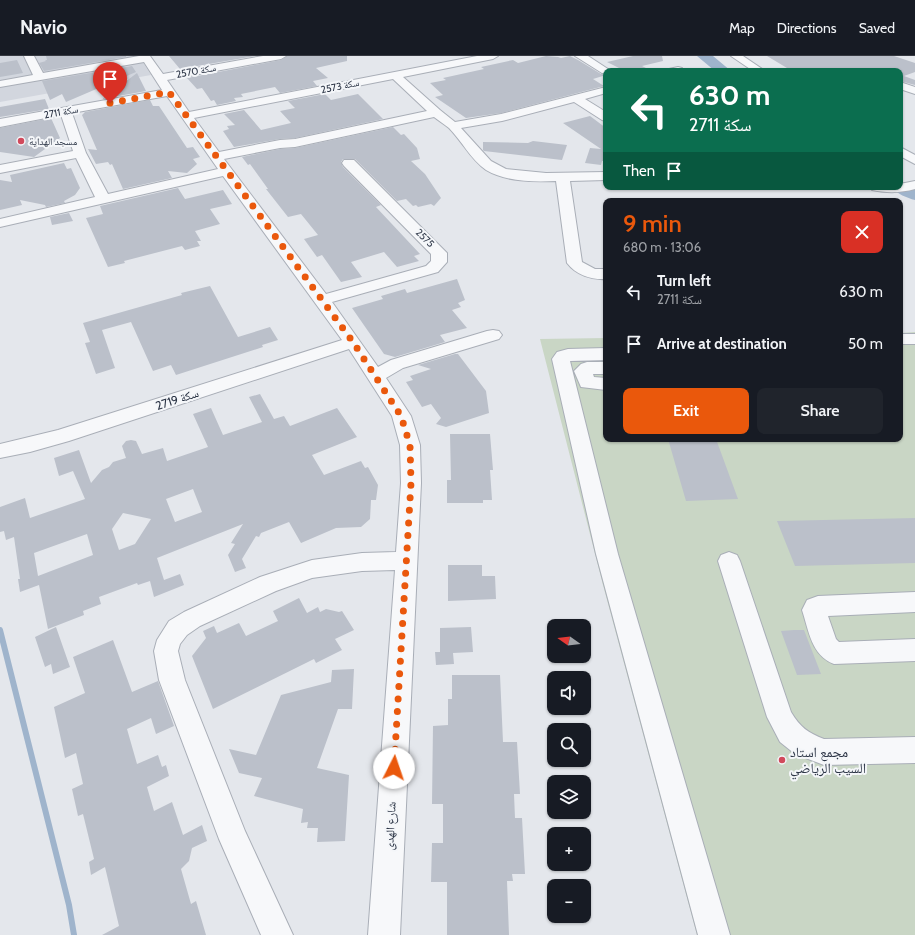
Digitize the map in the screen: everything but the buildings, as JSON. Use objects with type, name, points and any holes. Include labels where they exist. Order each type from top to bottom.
[{"type":"street","points":[[29,56],[40,77]]},
{"type":"street","name":"سكة 2570","points":[[159,78],[281,56]]},
{"type":"street","name":"سكة 2573","points":[[186,116],[493,56]]},
{"type":"street","points":[[580,56],[603,69]]},
{"type":"street","points":[[736,56],[755,68]]},
{"type":"street","points":[[0,84],[145,57]]},
{"type":"street","name":"شارع الهدى","points":[[145,57],[186,116],[353,342],[401,416],[410,445],[411,483],[384,935]]},
{"type":"street","points":[[395,75],[436,113],[453,126],[490,166],[504,173],[527,177],[603,176]]},
{"type":"street","points":[[453,126],[502,116],[603,91]]},
{"type":"street","name":"سكة 2711","points":[[0,123],[169,92]]},
{"type":"street","points":[[576,98],[603,115]]},
{"type":"street","points":[[65,111],[80,152],[103,199]]},
{"type":"street","points":[[0,223],[103,199],[222,164],[280,144],[295,143],[436,113]]},
{"type":"street","points":[[0,170],[80,152]]},
{"type":"street","points":[[903,153],[915,160]]},
{"type":"street","name":"2575","points":[[322,300],[432,269],[439,262],[439,252],[349,163]]},
{"type":"street","points":[[562,176],[575,263],[582,270],[598,275],[603,274]]},
{"type":"street","points":[[903,188],[915,185]]},
{"type":"street","points":[[375,376],[397,364],[493,336]]},
{"type":"street","points":[[903,339],[915,339]]},
{"type":"street","name":"سكة 2719","points":[[0,451],[30,445],[62,436],[353,342]]},
{"type":"street","points":[[603,354],[568,355],[563,356],[561,360],[607,554],[714,935]]},
{"type":"street","points":[[603,368],[586,368],[583,371],[585,381],[587,383],[603,384]]},
{"type":"street","points":[[277,935],[234,839],[172,680],[166,651],[169,640],[178,628],[192,619],[268,584],[312,569],[355,563],[406,561]]},
{"type":"street","points":[[729,561],[780,717],[789,733],[805,745],[824,752],[915,750]]},
{"type":"street","points":[[915,602],[814,607],[826,646],[834,653],[915,650]]},
{"type":"shaded area","points":[[0,56],[139,56],[151,75],[0,102]]},
{"type":"green space","name":"مجمع استاد السيب الرياضي","points":[[915,332],[915,935],[697,935],[603,585],[540,339],[603,338],[603,442],[903,442],[903,333]]},
{"type":"waterway","points":[[704,56],[720,68]]},
{"type":"waterway","points":[[903,188],[915,195]]},
{"type":"waterway","points":[[0,630],[69,905],[74,935]]},
{"type":"place","name":"مسجد الهداية","points":[[21,141]]},
{"type":"place","name":"مجمع استاد السيب الرياضي","points":[[782,760]]},
{"type":"route","points":[[110,103],[169,92],[353,342],[401,416],[410,445],[411,483],[394,768]]}]
